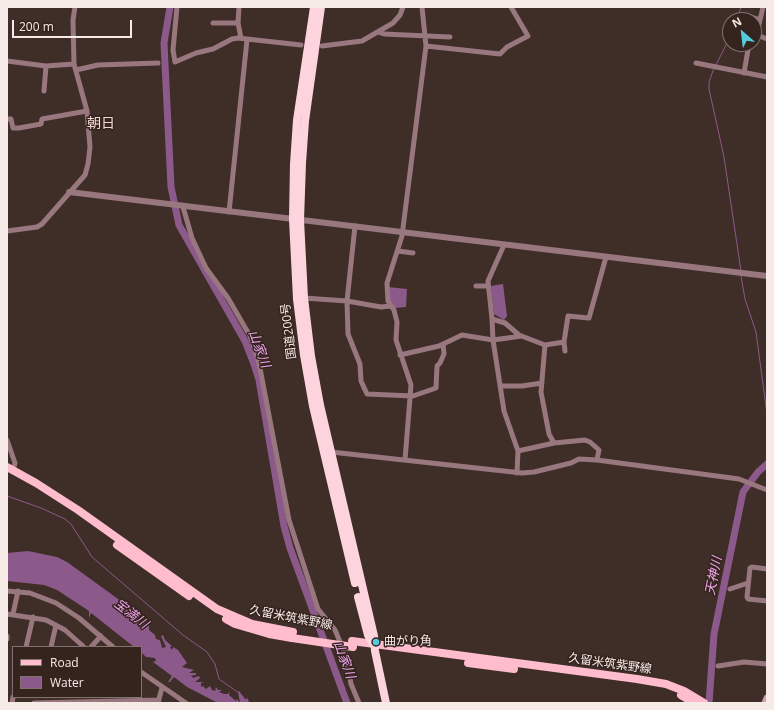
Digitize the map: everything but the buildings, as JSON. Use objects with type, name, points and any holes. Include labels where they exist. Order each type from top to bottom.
[{"type":"highway","name":"国道200号","points":[[314,7],[297,120],[297,299],[304,355],[312,399],[368,635],[374,648]]},
{"type":"highway","name":"国道200号","points":[[321,7],[305,120],[297,219],[304,298],[311,356],[331,452],[374,636],[374,648],[386,703]]},
{"type":"main road","name":"久留米筑紫野線","points":[[9,470],[78,510],[217,609],[252,624],[292,635],[374,648],[637,679],[666,684],[684,691],[700,703]]},
{"type":"main road","points":[[765,703],[767,698]]},
{"type":"street","points":[[7,231],[38,227],[85,175],[90,147],[87,111],[74,64],[73,20],[75,7]]},
{"type":"street","points":[[177,7],[172,50],[174,62],[196,53],[213,50],[232,39],[241,38],[247,40],[301,45]]},
{"type":"street","points":[[239,7],[238,23],[241,38]]},
{"type":"street","points":[[322,46],[362,41],[393,23],[400,15],[403,7]]},
{"type":"street","points":[[404,460],[411,385],[396,340],[397,322],[395,314],[390,306],[387,294],[387,283],[403,232],[426,46],[422,7]]},
{"type":"street","points":[[426,46],[500,54],[507,47],[528,36],[511,7]]},
{"type":"street","points":[[213,23],[238,23]]},
{"type":"street","points":[[378,32],[384,34],[450,37]]},
{"type":"street","points":[[229,212],[247,40]]},
{"type":"street","points":[[744,73],[748,52]]},
{"type":"street","points":[[7,61],[46,66],[74,64]]},
{"type":"street","points":[[76,70],[98,65],[158,63]]},
{"type":"street","points":[[696,63],[767,77]]},
{"type":"street","points":[[44,91],[46,66]]},
{"type":"street","points":[[7,118],[11,118],[13,128],[19,128],[41,124],[42,120],[87,111]]},
{"type":"street","points":[[69,192],[183,207],[297,219],[767,276]]},
{"type":"street","points":[[183,207],[192,238],[206,268],[228,298],[250,336],[259,363],[291,527],[318,609],[335,630],[346,656],[351,684],[359,703]]},
{"type":"street","points":[[355,226],[347,301],[348,334],[360,364],[362,381],[367,394],[411,396],[436,388],[437,366],[444,354],[443,344]]},
{"type":"street","points":[[504,245],[488,281],[488,286],[493,340],[504,411],[518,451],[517,473]]},
{"type":"street","points":[[398,251],[413,253]]},
{"type":"street","points":[[565,351],[564,342],[568,316],[589,318],[606,257]]},
{"type":"street","points":[[476,286],[488,286]]},
{"type":"street","points":[[304,298],[347,301],[380,307],[390,306]]},
{"type":"street","points":[[492,319],[505,323],[522,336],[545,345],[564,342]]},
{"type":"street","points":[[400,355],[443,344],[462,335],[493,340],[522,336]]},
{"type":"street","points":[[545,345],[542,404],[549,434],[554,443]]},
{"type":"street","points":[[501,386],[542,383]]},
{"type":"street","points":[[7,440],[14,463],[9,470]]},
{"type":"street","points":[[518,451],[554,443],[585,440],[590,442],[599,450],[597,460]]},
{"type":"street","points":[[331,452],[517,473],[534,472],[571,463],[579,459],[597,460],[742,481],[767,490]]},
{"type":"street","points":[[767,569],[752,566],[750,568],[748,584],[748,600],[767,601]]},
{"type":"street","points":[[730,589],[748,584]]},
{"type":"street","points":[[7,591],[18,591],[40,596],[56,602],[112,646]]},
{"type":"street","points":[[13,614],[18,591]]},
{"type":"street","points":[[7,614],[33,617],[56,625],[83,646]]},
{"type":"street","points":[[26,646],[33,617]]},
{"type":"street","points":[[51,646],[56,625]]},
{"type":"street","points":[[92,646],[101,636]]},
{"type":"street","points":[[76,646],[78,641]]},
{"type":"street","points":[[718,666],[744,662],[767,664]]},
{"type":"street","points":[[142,673],[162,688],[186,703]]},
{"type":"street","points":[[36,703],[159,702],[162,688]]},
{"type":"street","points":[[136,698],[140,701]]},
{"type":"water","points":[[503,284],[507,316],[504,320],[494,314],[491,286]]},
{"type":"water","points":[[388,287],[407,289],[406,307],[395,308],[390,300]]},
{"type":"water","name":"宝満川","points":[[28,551],[57,557],[67,562],[125,604],[123,607],[149,626],[149,630],[155,635],[156,639],[160,640],[162,648],[166,647],[161,636],[163,635],[165,640],[172,646],[170,647],[172,650],[173,647],[178,650],[187,663],[182,667],[194,670],[189,673],[196,673],[196,675],[189,676],[192,676],[193,678],[199,676],[200,678],[195,682],[204,682],[201,683],[201,687],[203,686],[206,689],[210,686],[212,690],[215,691],[216,687],[218,690],[222,690],[219,692],[224,694],[228,694],[230,691],[229,695],[236,701],[237,699],[240,703],[218,703],[187,687],[174,677],[170,682],[168,682],[172,676],[153,662],[156,661],[155,658],[146,657],[142,653],[142,646],[133,646],[91,613],[89,618],[89,611],[57,590],[44,585],[7,581],[7,553]]},
{"type":"water","points":[[239,691],[246,700],[246,698],[248,699],[249,703],[240,703]]},
{"type":"waterway","name":"山家川","points":[[170,7],[164,43],[171,187],[179,225],[245,341],[254,364],[259,380],[284,526],[290,548],[347,703]]},
{"type":"waterway","points":[[739,12],[741,7]]},
{"type":"waterway","points":[[716,65],[722,52]]},
{"type":"waterway","points":[[714,68],[709,82],[709,89],[724,157],[741,271]]},
{"type":"waterway","points":[[741,276],[745,299],[756,332],[767,414]]},
{"type":"waterway","name":"天神川","points":[[709,703],[714,634],[743,492],[758,472],[767,464]]},
{"type":"waterway","points":[[7,496],[41,508],[65,519],[71,524],[92,557],[183,635],[207,652],[215,664],[219,679],[239,693]]},
{"type":"place","name":"曲がり角","points":[[376,642]]},
{"type":"district","name":"朝日","points":[[101,124]]}]
